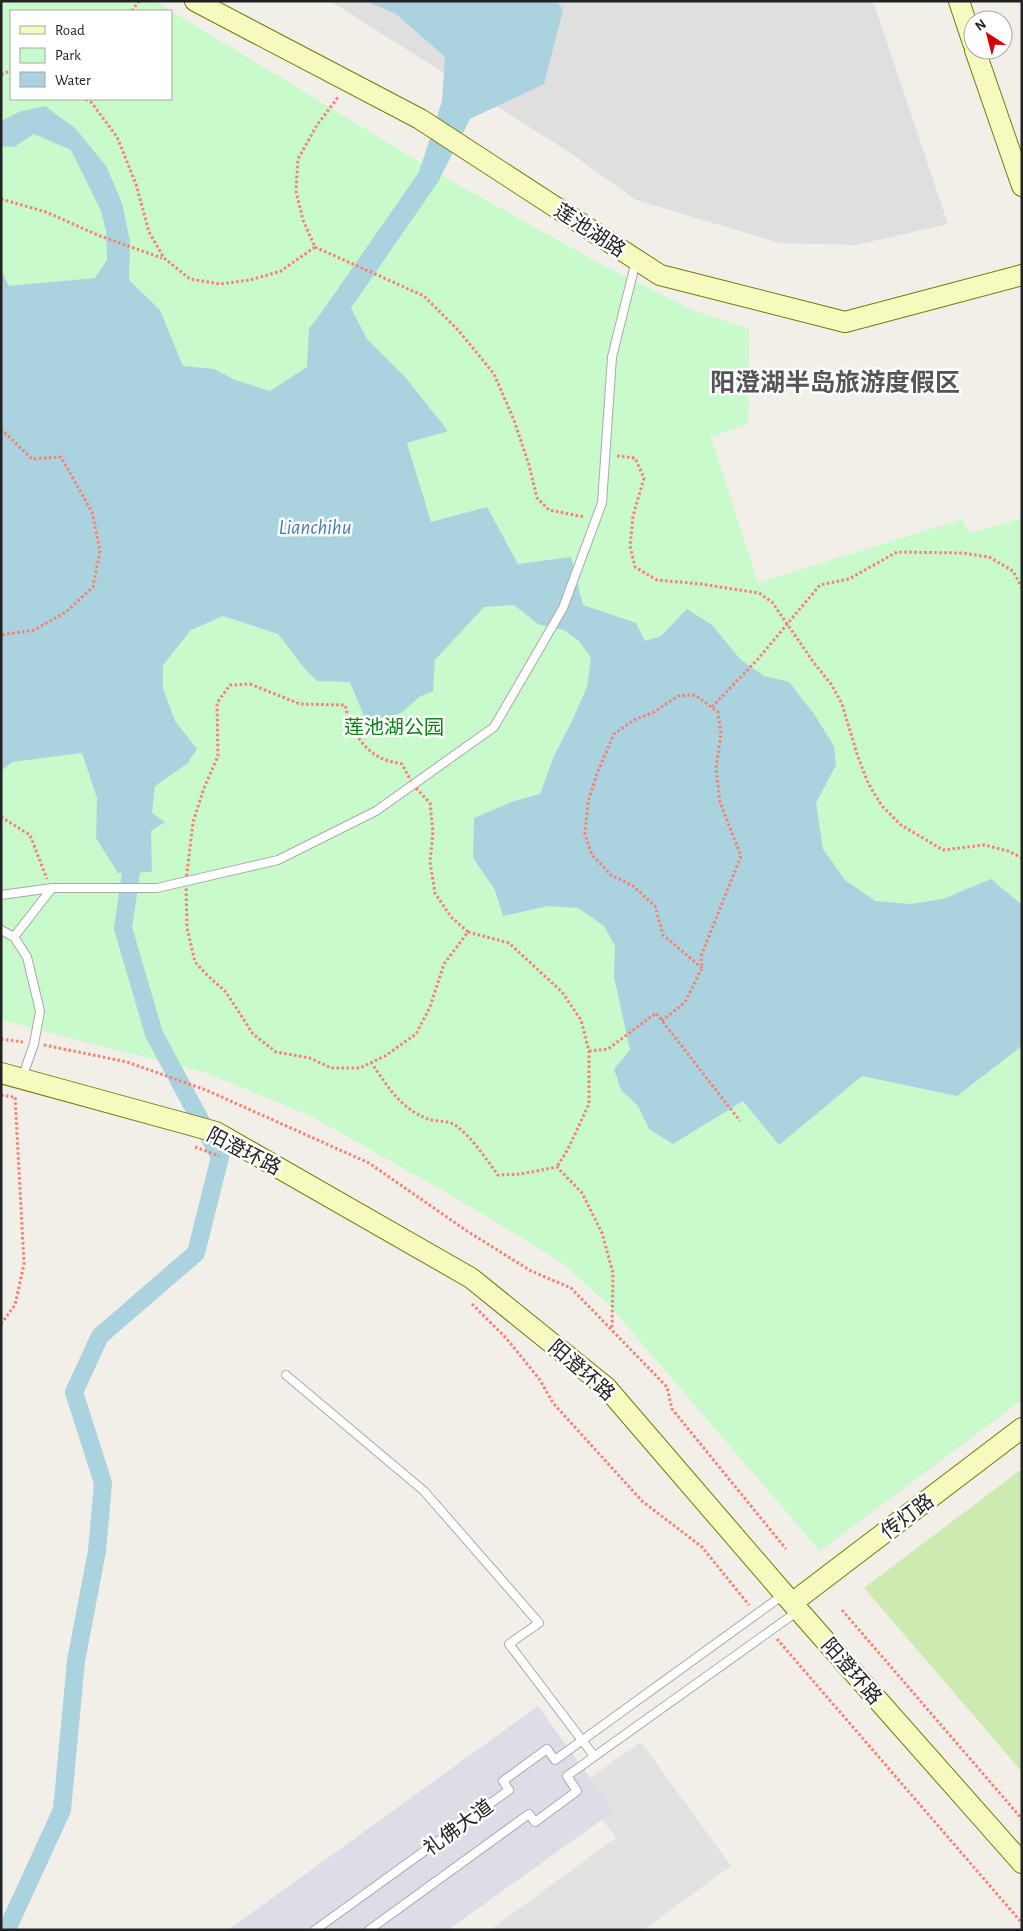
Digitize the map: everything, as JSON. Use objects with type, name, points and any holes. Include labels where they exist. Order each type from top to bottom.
[{"type":"street","name":"莲池湖路","points":[[195,1],[420,119],[660,275],[844,322],[1022,275]]},
{"type":"street","points":[[959,1],[963,13]]},
{"type":"street","points":[[978,60],[1022,186]]},
{"type":"street","name":"阳澄环路","points":[[1,1073],[216,1132],[471,1278],[606,1387],[792,1602],[1022,1862]]},
{"type":"street","name":"传灯路","points":[[792,1602],[1022,1428]]},
{"type":"lane","points":[[1,895],[52,888],[157,888],[278,860],[376,811],[494,727],[564,608],[602,503],[612,356],[637,260]]},
{"type":"lane","points":[[14,937],[52,888]]},
{"type":"lane","points":[[1,930],[14,937],[26,957],[40,1011],[34,1044],[22,1079]]},
{"type":"lane","points":[[286,1375],[424,1491],[539,1623],[509,1644],[594,1756],[770,1631],[792,1602]]},
{"type":"lane","points":[[582,1740],[756,1614],[792,1602]]},
{"type":"lane","name":"礼佛大道","points":[[315,1930],[509,1790],[503,1781],[546,1749],[555,1760],[582,1740]]},
{"type":"lane","name":"礼佛大道","points":[[368,1930],[529,1814],[534,1822],[577,1791],[567,1776],[594,1756]]},
{"type":"path","points":[[349,82],[317,125],[298,159],[296,191],[303,220],[315,246],[345,258],[424,296],[459,331],[494,374],[514,420],[529,465],[537,498],[549,510],[596,519]]},
{"type":"path","points":[[88,100],[92,103],[117,137],[136,184],[149,232],[164,258],[190,279],[220,284],[250,280],[280,271],[315,246]]},
{"type":"path","points":[[1,198],[46,212],[100,236],[164,258]]},
{"type":"path","points":[[1,429],[32,459],[61,458],[92,512],[100,551],[93,587],[66,612],[34,630],[1,634]]},
{"type":"path","points":[[605,455],[635,458],[644,478],[633,516],[630,546],[635,567],[657,580],[759,593],[772,602],[831,684],[842,704],[868,783],[882,806],[901,825],[943,850],[984,845],[1008,850],[1022,858]]},
{"type":"path","points":[[712,707],[758,659],[820,585],[849,579],[897,552],[962,553],[989,557],[1012,571],[1022,588]]},
{"type":"path","points":[[372,1062],[384,1082],[406,1108],[429,1120],[453,1123],[472,1141],[498,1175],[521,1174],[557,1167],[590,1104],[589,1051],[581,1020],[562,992],[509,943],[468,932],[451,917],[435,894],[430,862],[433,832],[430,804],[413,785],[402,764],[379,757],[364,746],[350,724],[345,705],[300,704],[250,684],[230,685],[216,703],[218,756],[204,788],[193,822],[186,881],[187,928],[195,962],[226,992],[253,1034],[276,1052],[310,1058],[331,1068],[360,1068],[372,1062],[385,1056],[416,1034],[430,1006],[444,964],[468,932]]},
{"type":"path","points":[[662,1021],[685,1002],[702,968],[701,956],[741,856],[720,802],[716,768],[721,734],[718,712],[695,695],[678,696],[654,712],[634,720],[614,734],[598,771],[588,802],[585,834],[592,855],[611,875],[633,886],[655,906],[663,935],[702,968]]},
{"type":"path","points":[[1,817],[30,835],[52,888]]},
{"type":"path","points":[[589,1051],[608,1049],[656,1013],[740,1121]]},
{"type":"path","points":[[1,1039],[129,1062],[206,1090],[369,1163],[467,1231],[523,1266],[571,1288],[667,1387],[672,1409],[786,1549]]},
{"type":"path","points":[[1,1324],[15,1305],[24,1264],[14,1097],[22,1079]]},
{"type":"path","points":[[1,1095],[22,1099]]},
{"type":"path","points":[[194,1147],[220,1157]]},
{"type":"path","points":[[557,1167],[582,1193],[602,1233],[613,1273],[612,1330]]},
{"type":"path","points":[[467,1300],[507,1339],[540,1380],[553,1403],[642,1501],[702,1547],[756,1614]]},
{"type":"path","points":[[842,1610],[1022,1819]]},
{"type":"path","points":[[770,1631],[1022,1923]]},
{"type":"shaded area","points":[[330,1],[873,1],[948,224],[856,245],[780,243],[636,200],[569,152]]},
{"type":"shaded area","points":[[538,1706],[614,1811],[448,1930],[228,1930]]},
{"type":"shaded area","points":[[641,1742],[731,1866],[643,1930],[490,1930],[616,1838],[578,1786]]},
{"type":"green space","name":"莲池湖公园","points":[[1,1],[155,1],[170,10],[10,10],[10,100],[172,100],[172,11],[441,175],[603,265],[695,311],[749,329],[748,424],[711,437],[758,583],[962,519],[969,533],[1022,518],[1022,1400],[820,1551],[610,1306],[562,1263],[475,1209],[311,1116],[206,1073],[1,1020]]},
{"type":"green space","points":[[1022,1469],[1022,1772],[864,1588]]},
{"type":"water","name":"Lianchihu","points":[[365,1],[557,1],[563,10],[544,84],[470,119],[438,182],[351,308],[367,339],[405,377],[448,431],[407,443],[431,522],[487,507],[518,564],[571,557],[583,605],[636,623],[645,641],[661,636],[687,609],[712,625],[740,659],[764,676],[789,682],[814,714],[834,746],[836,765],[816,803],[823,849],[845,880],[875,901],[910,904],[943,899],[991,879],[1022,905],[1022,1046],[957,1096],[862,1076],[779,1145],[743,1101],[673,1144],[649,1129],[638,1106],[621,1090],[614,1069],[630,1050],[614,977],[615,946],[604,926],[578,908],[548,906],[503,916],[495,890],[473,858],[474,818],[514,801],[540,794],[554,756],[587,687],[591,658],[579,641],[564,630],[538,624],[514,605],[484,607],[435,660],[433,691],[419,697],[401,713],[367,724],[350,682],[317,681],[305,669],[278,634],[223,616],[191,630],[163,665],[163,688],[175,721],[197,749],[187,764],[155,786],[152,813],[165,822],[151,831],[152,872],[118,873],[96,838],[97,798],[82,753],[12,762],[1,771],[1,270],[9,286],[95,278],[107,260],[106,231],[101,211],[71,150],[34,134],[14,147],[1,146],[1,121],[19,112],[45,106],[76,129],[106,166],[122,203],[130,241],[129,280],[160,310],[183,366],[214,369],[235,380],[270,391],[307,367],[309,329],[419,172],[442,101],[445,57],[396,14]]},
{"type":"waterway","points":[[6,1930],[62,1810],[76,1661],[97,1551],[103,1483],[74,1392],[100,1336],[196,1253],[220,1157],[154,1034],[123,928],[131,873]]},
{"type":"district","name":"阳澄湖半岛旅游度假区","points":[[835,382]]}]
